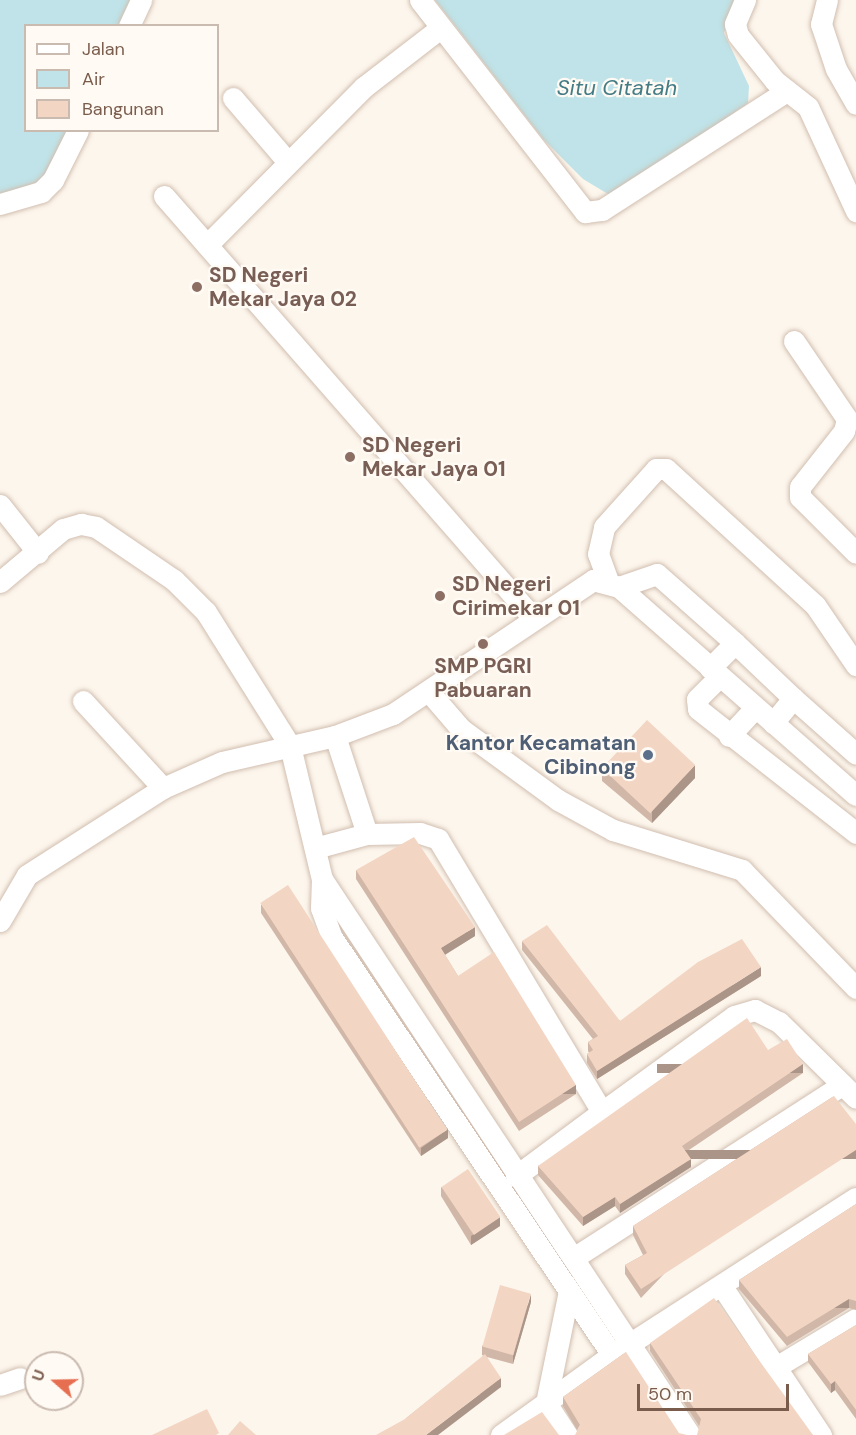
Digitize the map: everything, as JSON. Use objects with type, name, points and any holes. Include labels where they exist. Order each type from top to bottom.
[{"type":"street","points":[[130,24],[141,0]]},
{"type":"street","points":[[420,0],[439,29],[585,212],[602,210],[787,92]]},
{"type":"street","points":[[745,0],[735,30],[787,92],[818,123],[856,211]]},
{"type":"street","points":[[827,0],[821,24],[840,78],[856,104]]},
{"type":"street","points":[[207,245],[287,161],[379,73],[439,29]]},
{"type":"street","points":[[233,98],[287,161]]},
{"type":"street","points":[[0,204],[41,192],[53,180],[77,132]]},
{"type":"street","points":[[164,196],[534,619]]},
{"type":"street","points":[[794,341],[847,419],[844,430],[800,486],[800,497],[856,553]]},
{"type":"street","points":[[856,665],[815,605],[666,469],[656,469],[604,527],[598,554],[613,584],[856,795]]},
{"type":"street","points":[[0,505],[38,553]]},
{"type":"street","points":[[0,582],[38,553],[63,529],[81,524],[96,527],[174,580],[206,612],[290,746],[322,879],[321,908],[331,936],[568,1296],[612,1355]]},
{"type":"street","points":[[0,921],[27,875],[163,788],[201,769],[344,732],[393,714],[430,693],[584,583],[613,584],[646,573],[657,574],[856,754]]},
{"type":"street","points":[[735,643],[696,704],[729,736],[856,833]]},
{"type":"street","points":[[430,693],[461,729],[558,800],[613,830],[742,870],[856,988]]},
{"type":"street","points":[[773,723],[793,698]]},
{"type":"street","points":[[83,701],[163,788]]},
{"type":"street","points":[[729,736],[755,708]]},
{"type":"street","points":[[344,732],[367,834]]},
{"type":"street","points":[[315,848],[367,834],[420,833],[438,839],[602,1112]]},
{"type":"street","points":[[322,879],[516,1176],[575,1257],[690,1435]]},
{"type":"street","points":[[516,1176],[734,1016],[755,1010],[779,1022],[849,1091],[575,1257]]},
{"type":"street","points":[[501,1435],[612,1355],[627,1337],[723,1288],[856,1198]]},
{"type":"street","points":[[723,1288],[821,1435]]},
{"type":"street","points":[[567,1435],[546,1403],[568,1296]]},
{"type":"street","points":[[776,1367],[856,1319]]},
{"type":"street","points":[[562,1328],[627,1337]]},
{"type":"street","points":[[0,1385],[20,1378]]},
{"type":"water","points":[[0,0],[139,0],[127,24],[24,24],[24,132],[71,132],[47,178],[0,197]]},
{"type":"water","name":"Situ Citatah","points":[[435,0],[734,0],[724,33],[749,86],[748,103],[619,195],[608,194],[583,179],[543,139]]},
{"type":"building","name":"Kantor Kecamatan Cibinong","points":[[647,720],[695,765],[650,813],[602,768]]},
{"type":"building","points":[[414,837],[475,927],[441,948],[458,976],[494,952],[576,1085],[519,1122],[356,870]]},
{"type":"building","points":[[288,885],[447,1130],[419,1148],[260,903]]},
{"type":"building","points":[[547,925],[620,1021],[698,962],[742,939],[761,967],[597,1071],[587,1054],[593,1050],[588,1042],[598,1036],[522,941]]},
{"type":"building","points":[[747,1018],[768,1050],[787,1039],[803,1064],[682,1146],[691,1159],[620,1204],[615,1197],[583,1217],[538,1166]]},
{"type":"building","points":[[834,1096],[856,1124],[856,1150],[641,1289],[625,1265],[647,1253],[633,1226]]},
{"type":"building","points":[[468,1169],[500,1217],[474,1235],[441,1187]]},
{"type":"building","points":[[856,1204],[856,1301],[849,1299],[787,1337],[739,1280]]},
{"type":"building","points":[[500,1285],[531,1294],[513,1355],[482,1347]]},
{"type":"building","points":[[714,1298],[813,1435],[697,1435],[701,1419],[650,1343]]},
{"type":"building","points":[[856,1325],[856,1410],[835,1381],[831,1384],[808,1354]]},
{"type":"building","points":[[626,1352],[679,1433],[687,1435],[575,1435],[580,1425],[563,1397]]},
{"type":"building","points":[[485,1354],[501,1378],[426,1435],[376,1435],[405,1419]]},
{"type":"building","points":[[207,1409],[219,1433],[216,1435],[152,1435]]},
{"type":"building","points":[[542,1412],[559,1435],[504,1435]]},
{"type":"building","points":[[240,1421],[256,1435],[228,1435]]},
{"type":"place","name":"SD Negeri Mekar Jaya 02","points":[[197,287]]},
{"type":"place","name":"SD Negeri Mekar Jaya 01","points":[[350,457]]},
{"type":"place","name":"SD Negeri Cirimekar 01","points":[[440,596]]},
{"type":"place","name":"SMP PGRI Pabuaran","points":[[483,644]]},
{"type":"place","name":"Kantor Kecamatan Cibinong","points":[[648,755]]}]
